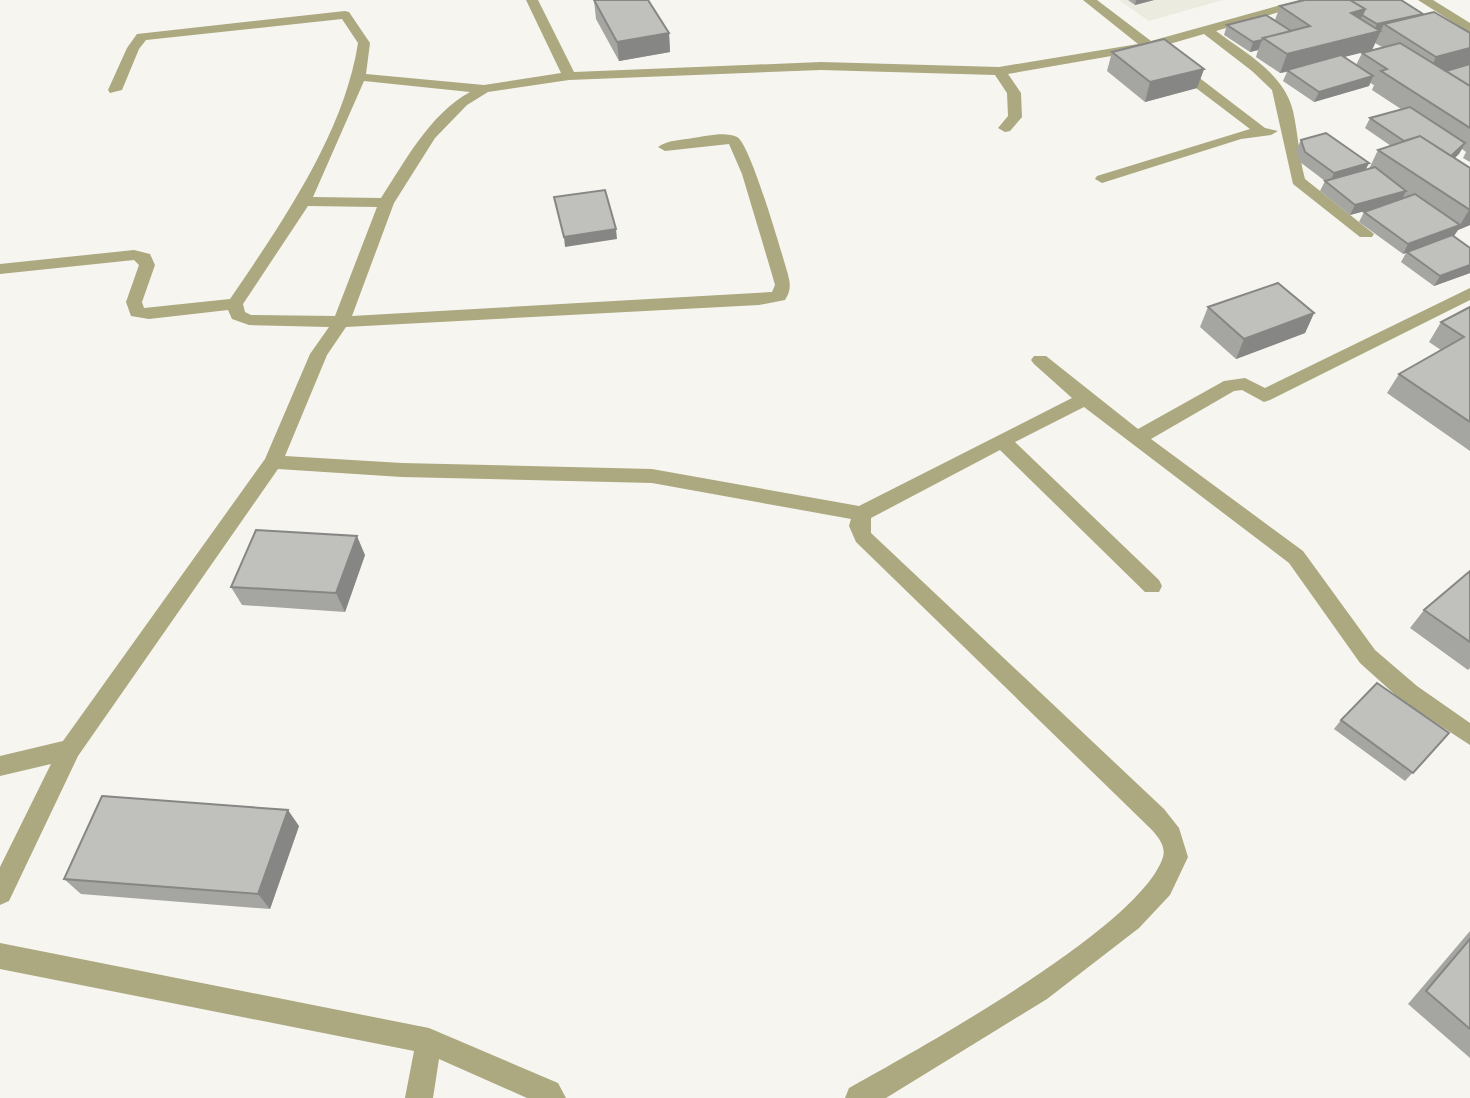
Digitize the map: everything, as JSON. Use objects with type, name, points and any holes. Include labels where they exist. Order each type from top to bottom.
[{"type":"street","points":[[532,0],[569,76]]},
{"type":"street","points":[[1089,0],[1262,132]]},
{"type":"street","points":[[366,77],[484,89],[569,76],[821,66],[999,71],[1151,45],[1313,0]]},
{"type":"street","points":[[1424,0],[1470,29]]},
{"type":"street","points":[[115,90],[133,48],[142,37],[345,15],[364,43],[366,77],[304,201],[235,304],[238,315],[249,320],[335,322],[759,300],[779,296],[783,285],[779,271],[749,174],[734,140],[707,140],[665,147]]},
{"type":"street","points":[[1208,31],[1279,89],[1293,171],[1298,181],[1366,234]]},
{"type":"street","points":[[999,71],[1014,93],[1015,117],[1005,128]]},
{"type":"street","points":[[0,893],[70,749],[273,462],[386,203],[430,135],[462,102],[484,89]]},
{"type":"street","points":[[1102,179],[1239,135],[1287,129]]},
{"type":"street","points":[[304,201],[386,203]]},
{"type":"street","points":[[0,269],[134,255],[144,257],[147,265],[134,302],[137,312],[149,314],[235,304]]},
{"type":"street","points":[[1136,439],[1230,385],[1245,384],[1264,396],[1470,293]]},
{"type":"street","points":[[1040,360],[1136,439],[1296,557],[1315,576],[1336,616],[1370,661],[1388,678],[1470,735]]},
{"type":"street","points":[[273,462],[402,470],[652,476],[862,514],[893,495],[1085,399]]},
{"type":"street","points":[[1003,442],[1152,586]]},
{"type":"street","points":[[859,1098],[995,1019],[1098,946],[1146,904],[1169,875],[1176,855],[1169,832],[1145,806],[863,537],[859,526],[862,514]]},
{"type":"street","points":[[0,766],[70,749]]},
{"type":"street","points":[[0,956],[429,1041],[548,1093],[552,1098]]},
{"type":"street","points":[[419,1098],[429,1041]]},
{"type":"shaded area","points":[[1119,0],[1223,0],[1149,21]]},
{"type":"building","points":[[594,0],[648,0],[669,33],[617,42]]},
{"type":"building","points":[[1305,0],[1350,0],[1365,9],[1351,13],[1380,31],[1287,54],[1263,38],[1310,26],[1280,6]]},
{"type":"building","points":[[1350,0],[1401,0],[1423,14],[1377,24],[1362,15],[1365,9]]},
{"type":"building","points":[[1434,12],[1470,33],[1470,48],[1436,57],[1384,24]]},
{"type":"building","points":[[1266,15],[1291,31],[1253,42],[1227,25]]},
{"type":"building","points":[[1164,39],[1204,69],[1150,82],[1112,52]]},
{"type":"building","points":[[1400,43],[1470,86],[1470,128],[1381,71],[1387,69],[1362,53]]},
{"type":"building","points":[[1341,55],[1373,76],[1319,92],[1287,70]]},
{"type":"building","points":[[1470,64],[1470,86],[1446,71]]},
{"type":"building","points":[[1410,107],[1465,143],[1451,156],[1420,136],[1404,141],[1370,118]]},
{"type":"building","points":[[1326,133],[1369,163],[1334,173],[1305,152],[1301,140]]},
{"type":"building","points":[[1420,136],[1470,168],[1470,210],[1378,150]]},
{"type":"building","points":[[1375,167],[1406,191],[1355,205],[1325,181]]},
{"type":"building","points":[[605,190],[616,229],[564,237],[554,197]]},
{"type":"building","points":[[1415,194],[1460,225],[1408,244],[1364,212]]},
{"type":"building","points":[[1452,235],[1470,248],[1470,265],[1440,276],[1407,252]]},
{"type":"building","points":[[1278,283],[1314,313],[1244,339],[1208,307]]},
{"type":"building","points":[[1470,307],[1470,422],[1399,374],[1464,337],[1441,322]]},
{"type":"building","points":[[256,530],[357,536],[336,593],[231,587]]},
{"type":"building","points":[[1470,571],[1470,642],[1424,610]]},
{"type":"building","points":[[1377,683],[1449,733],[1413,773],[1341,720]]},
{"type":"building","points":[[102,796],[288,810],[258,894],[64,879]]},
{"type":"building","points":[[1470,939],[1470,1029],[1426,991]]}]
